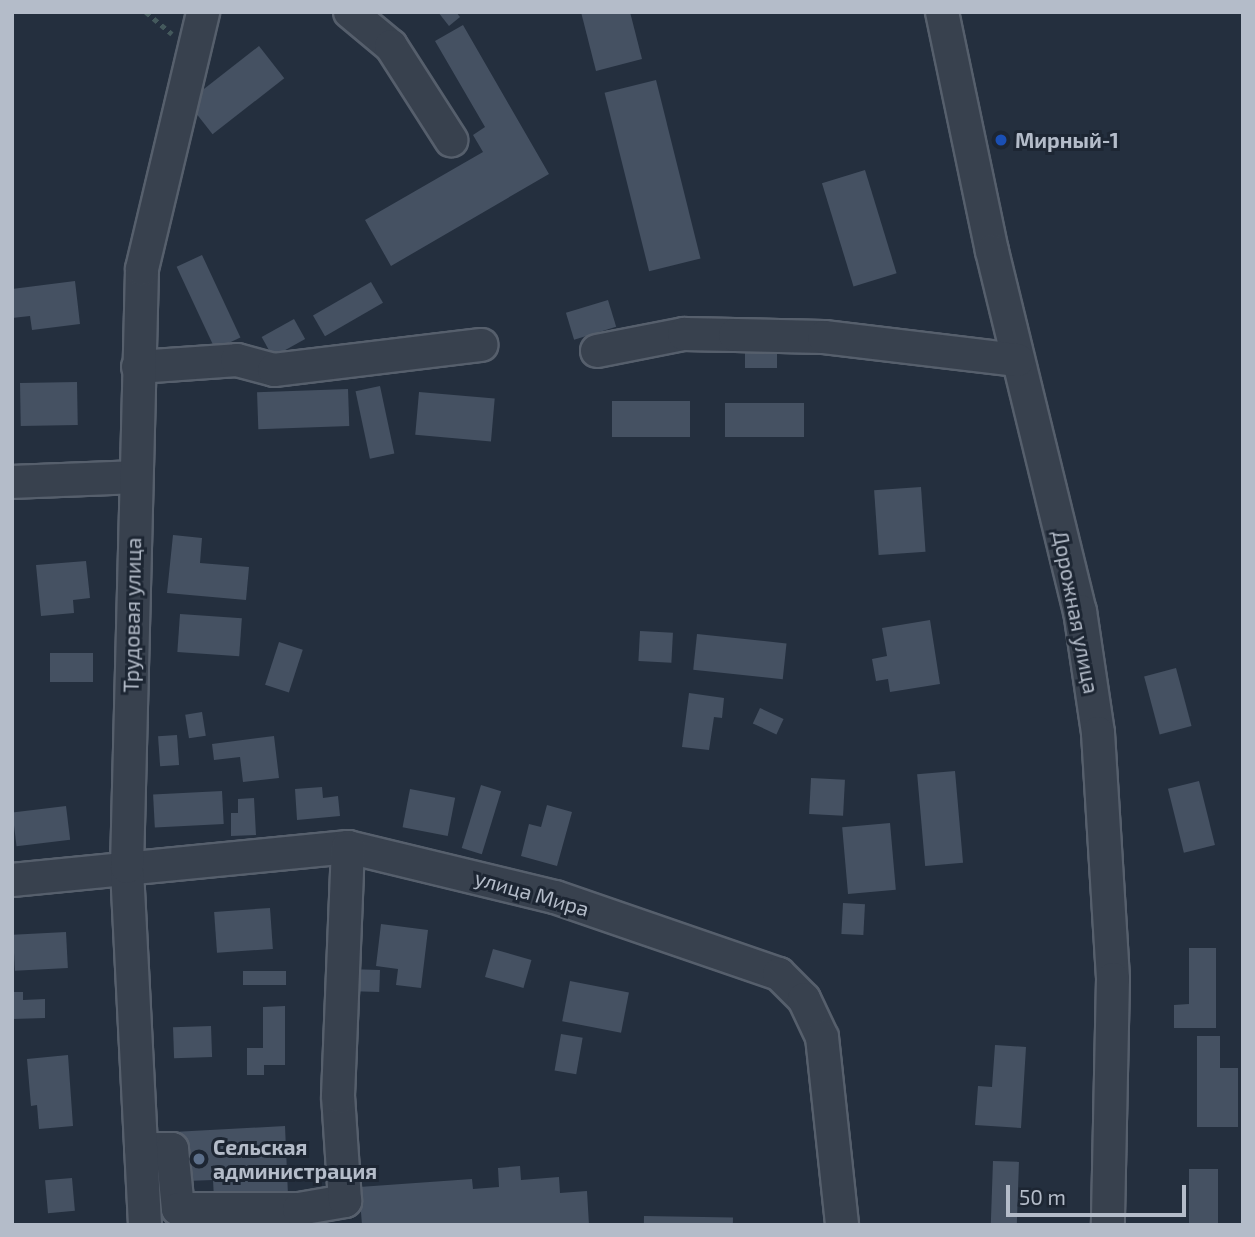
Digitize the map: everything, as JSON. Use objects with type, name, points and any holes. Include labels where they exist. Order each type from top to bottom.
[{"type":"street","name":"Трудовая улица","points":[[145,1225],[127,867],[142,269],[203,12]]},
{"type":"street","points":[[350,12],[391,46],[451,140]]},
{"type":"street","name":"Дорожная улица","points":[[942,12],[1018,360],[1080,611],[1098,733],[1113,979],[1108,1225]]},
{"type":"street","points":[[597,351],[637,340],[722,335],[824,337],[1018,360]]},
{"type":"street","points":[[138,367],[237,360],[274,369],[481,345]]},
{"type":"street","points":[[12,482],[135,477]]},
{"type":"street","points":[[141,1149],[172,1149],[178,1209],[299,1209],[345,1201],[338,1096],[348,847]]},
{"type":"street","name":"улица Мира","points":[[12,880],[348,847],[555,897],[779,974],[795,986],[822,1037],[842,1225]]},
{"type":"building","points":[[438,12],[456,12],[460,17],[449,26]]},
{"type":"building","points":[[581,12],[630,12],[642,59],[596,71]]},
{"type":"building","points":[[463,25],[549,174],[391,266],[365,220],[483,152],[473,135],[485,127],[435,41]]},
{"type":"building","points":[[259,46],[284,78],[213,134],[187,102]]},
{"type":"building","points":[[656,80],[701,259],[649,271],[605,93]]},
{"type":"building","points":[[865,170],[897,273],[854,286],[822,183]]},
{"type":"building","points":[[202,255],[240,337],[215,349],[177,267]]},
{"type":"building","points":[[75,281],[80,324],[32,330],[30,316],[12,318],[12,289]]},
{"type":"building","points":[[371,282],[383,303],[325,336],[313,316]]},
{"type":"building","points":[[608,300],[616,327],[574,340],[566,313]]},
{"type":"building","points":[[294,319],[305,339],[273,357],[262,337]]},
{"type":"building","points":[[745,347],[777,347],[777,368],[745,368]]},
{"type":"building","points":[[77,382],[78,425],[21,426],[20,383]]},
{"type":"building","points":[[380,386],[394,453],[370,459],[356,391]]},
{"type":"building","points":[[348,389],[349,426],[258,429],[257,392]]},
{"type":"building","points":[[419,392],[495,399],[491,441],[415,435]]},
{"type":"building","points":[[612,401],[690,401],[690,437],[612,437]]},
{"type":"building","points":[[725,403],[804,403],[804,437],[725,437]]},
{"type":"building","points":[[921,487],[926,552],[879,555],[874,490]]},
{"type":"building","points":[[173,535],[202,538],[200,563],[249,567],[246,600],[167,593]]},
{"type":"building","points":[[86,561],[90,598],[73,600],[74,613],[41,616],[36,565]]},
{"type":"building","points":[[180,614],[242,618],[239,656],[177,652]]},
{"type":"building","points":[[930,620],[940,684],[890,692],[888,679],[876,681],[872,659],[887,656],[882,628]]},
{"type":"building","points":[[640,631],[673,633],[671,663],[638,661]]},
{"type":"building","points":[[697,634],[787,643],[783,679],[693,670]]},
{"type":"building","points":[[279,642],[303,650],[289,693],[265,685]]},
{"type":"building","points":[[50,653],[93,653],[93,682],[50,682]]},
{"type":"building","points":[[1176,668],[1192,726],[1160,734],[1144,677]]},
{"type":"building","points":[[689,693],[724,698],[722,718],[714,717],[709,750],[682,747]]},
{"type":"building","points":[[760,708],[784,719],[776,734],[753,723]]},
{"type":"building","points":[[202,712],[206,736],[189,738],[185,715]]},
{"type":"building","points":[[177,735],[179,765],[160,766],[158,736]]},
{"type":"building","points":[[274,736],[279,778],[243,782],[240,757],[214,760],[212,744]]},
{"type":"building","points":[[955,771],[963,863],[925,866],[917,774]]},
{"type":"building","points":[[811,778],[845,780],[843,816],[809,814]]},
{"type":"building","points":[[1199,781],[1215,845],[1184,853],[1168,789]]},
{"type":"building","points":[[481,785],[501,791],[482,854],[462,848]]},
{"type":"building","points":[[322,787],[323,798],[338,796],[340,816],[297,820],[295,789]]},
{"type":"building","points":[[410,789],[455,798],[448,836],[403,827]]},
{"type":"building","points":[[222,791],[224,824],[155,828],[153,795]]},
{"type":"building","points":[[254,798],[256,835],[231,836],[231,813],[238,813],[238,799]]},
{"type":"building","points":[[547,805],[572,812],[557,866],[521,856],[529,824],[541,827]]},
{"type":"building","points":[[66,806],[70,840],[17,846],[12,813]]},
{"type":"building","points":[[890,823],[896,890],[848,894],[842,827]]},
{"type":"building","points":[[843,903],[865,904],[863,935],[841,934]]},
{"type":"building","points":[[270,908],[273,949],[217,953],[214,912]]},
{"type":"building","points":[[381,924],[428,930],[421,988],[396,985],[398,969],[376,966]]},
{"type":"building","points":[[66,932],[68,968],[15,971],[13,935]]},
{"type":"building","points":[[1189,948],[1216,948],[1216,1028],[1174,1028],[1174,1005],[1189,1004]]},
{"type":"building","points":[[493,949],[531,960],[523,988],[485,977]]},
{"type":"building","points":[[348,969],[380,970],[379,992],[347,991]]},
{"type":"building","points":[[243,971],[286,971],[286,985],[243,985]]},
{"type":"building","points":[[570,981],[629,992],[621,1033],[562,1021]]},
{"type":"building","points":[[12,992],[23,992],[23,1000],[45,999],[45,1018],[12,1019]]},
{"type":"building","points":[[285,1006],[285,1065],[264,1065],[264,1075],[247,1075],[247,1048],[263,1048],[263,1007]]},
{"type":"building","points":[[211,1026],[212,1057],[174,1058],[173,1027]]},
{"type":"building","points":[[561,1034],[583,1038],[576,1074],[555,1070]]},
{"type":"building","points":[[1197,1036],[1220,1036],[1220,1068],[1238,1068],[1238,1127],[1197,1127]]},
{"type":"building","points":[[995,1045],[1026,1047],[1021,1128],[975,1125],[978,1086],[992,1087]]},
{"type":"building","points":[[68,1055],[73,1126],[39,1129],[37,1105],[31,1106],[27,1059]]},
{"type":"building","points":[[285,1126],[288,1195],[214,1199],[213,1180],[186,1181],[175,1161],[173,1132]]},
{"type":"building","points":[[993,1161],[1019,1162],[1017,1225],[991,1225]]},
{"type":"building","points":[[520,1166],[521,1180],[559,1177],[560,1193],[587,1191],[589,1225],[362,1225],[359,1187],[472,1179],[473,1189],[499,1187],[498,1168]]},
{"type":"building","points":[[1189,1169],[1218,1169],[1218,1225],[1189,1225]]},
{"type":"building","points":[[72,1178],[75,1211],[48,1213],[45,1180]]},
{"type":"building","points":[[644,1216],[733,1218],[733,1225],[644,1225]]},
{"type":"place","name":"Мирный-1","points":[[1001,140]]},
{"type":"place","name":"Сельская администрация","points":[[199,1159]]}]
